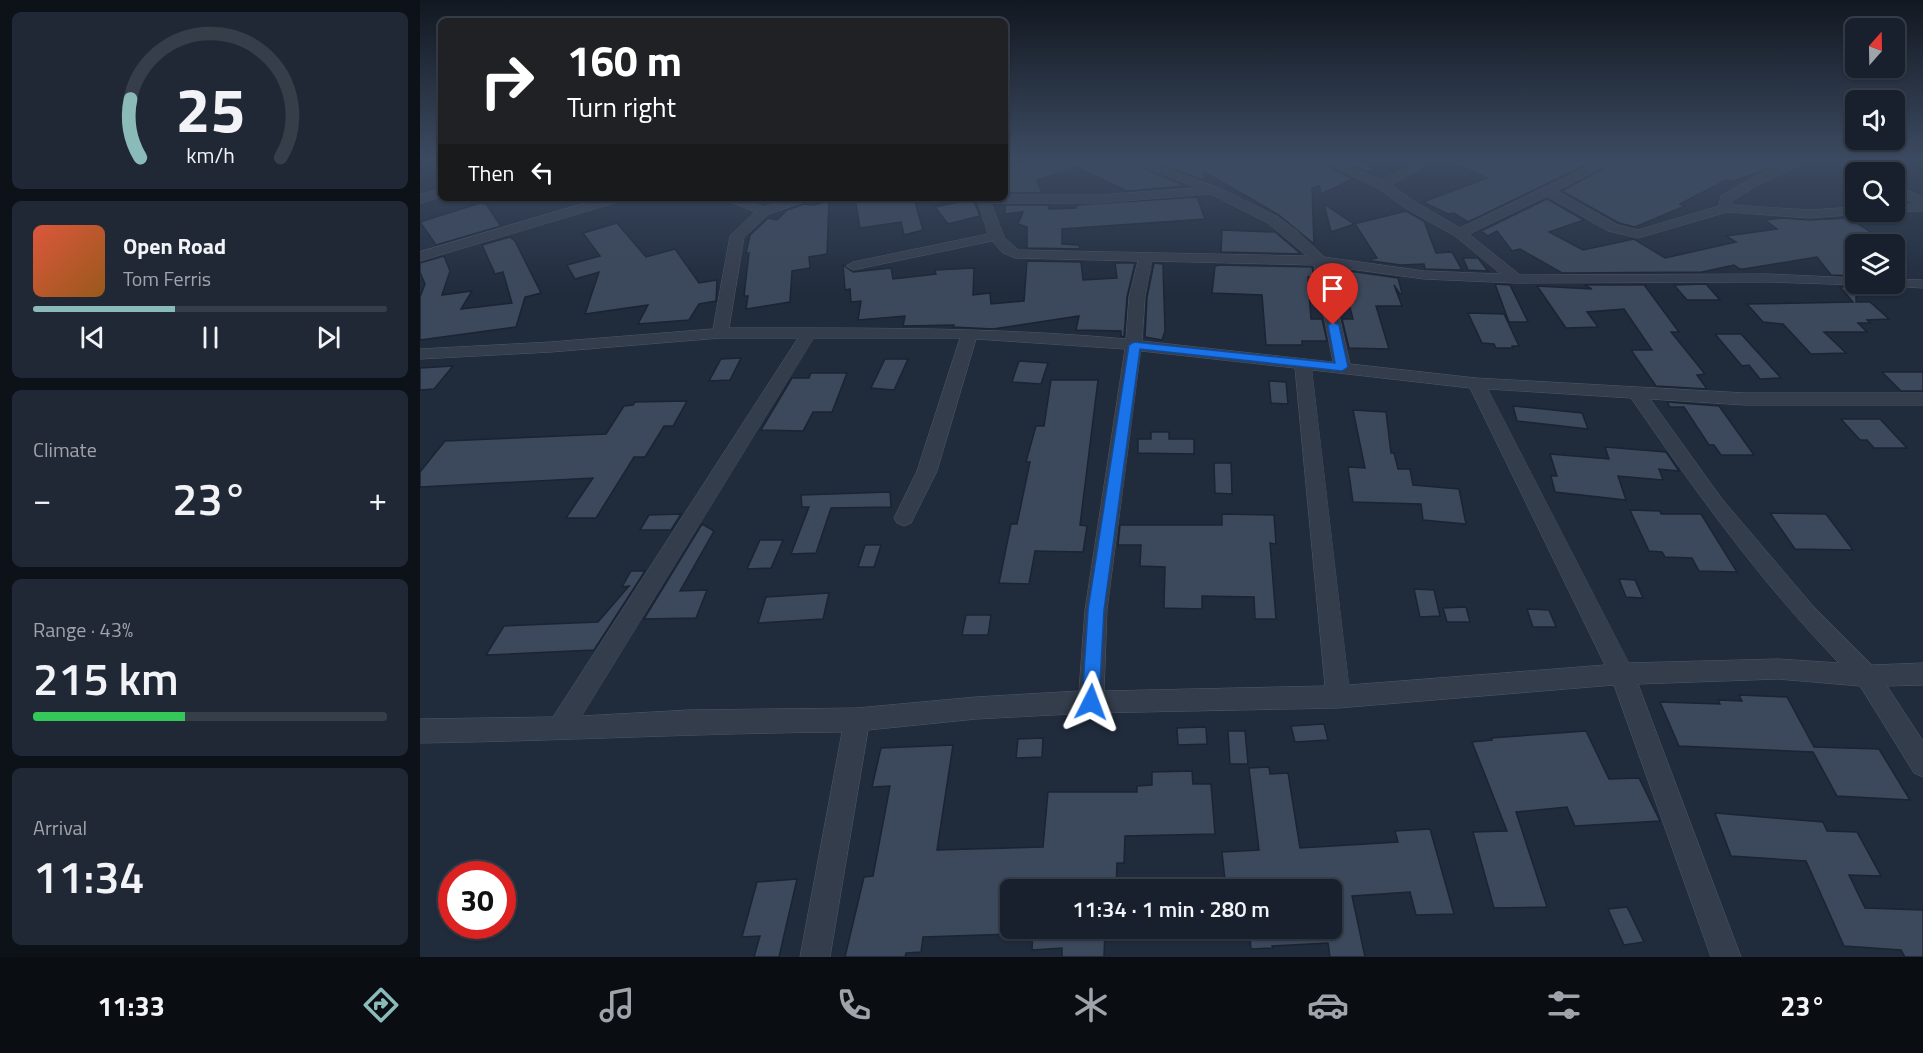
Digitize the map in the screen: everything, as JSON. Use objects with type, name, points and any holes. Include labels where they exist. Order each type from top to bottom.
[{"type":"street","points":[[420,257],[594,205]]},
{"type":"street","points":[[746,205],[765,211]]},
{"type":"street","points":[[720,333],[737,236],[765,211],[783,205]]},
{"type":"street","points":[[985,205],[996,237],[1008,251],[1015,254],[1320,261],[1424,275],[1516,279],[1768,278],[1845,282]]},
{"type":"street","points":[[1242,205],[1273,220],[1292,234],[1320,261],[1342,367]]},
{"type":"street","points":[[1410,205],[1460,233],[1516,279]]},
{"type":"street","points":[[1460,233],[1519,205]]},
{"type":"street","points":[[1572,205],[1613,228],[1638,234],[1681,224],[1726,208],[1809,214],[1845,212]]},
{"type":"street","points":[[1905,208],[1923,207]]},
{"type":"street","points":[[853,266],[996,237]]},
{"type":"street","points":[[1091,702],[1096,610],[1134,345],[1137,297],[1146,257]]},
{"type":"street","points":[[1905,283],[1923,284]]},
{"type":"street","points":[[420,354],[551,347],[720,333],[969,334],[1046,337],[1134,345],[1476,383],[1745,399],[1923,399]]},
{"type":"street","points":[[560,729],[809,333]]},
{"type":"street","points":[[904,518],[927,471],[969,334]]},
{"type":"street","points":[[1303,363],[1338,697]]},
{"type":"street","points":[[1476,383],[1622,674],[1726,957]]},
{"type":"street","points":[[1635,392],[1715,504],[1805,613],[1867,676],[1923,764]]},
{"type":"street","points":[[420,731],[560,729],[689,722],[857,720],[976,708],[1091,702],[1338,697],[1622,674],[1778,669],[1867,676],[1923,674]]},
{"type":"street","points":[[815,957],[857,720]]},
{"type":"building","points":[[475,205],[486,205],[501,226],[436,245],[420,222]]},
{"type":"building","points":[[802,205],[829,205],[827,254],[809,257],[810,268],[792,271],[790,302],[746,309],[748,296],[744,296],[749,253],[746,253],[750,235],[768,218],[777,220],[787,210]]},
{"type":"building","points":[[856,205],[916,205],[923,230],[904,235],[901,222],[860,228]]},
{"type":"building","points":[[975,205],[980,216],[948,224],[935,207]]},
{"type":"building","points":[[1005,205],[1048,205],[1049,209],[1076,208],[1076,205],[1200,205],[1205,219],[1062,229],[1062,244],[1079,245],[1080,249],[1027,248],[1027,227],[1018,224],[1023,212],[1005,214]]},
{"type":"building","points":[[1261,205],[1313,205],[1314,244],[1279,215]]},
{"type":"building","points":[[1324,205],[1354,224],[1406,211],[1424,221],[1436,253],[1452,252],[1462,270],[1425,269],[1424,264],[1401,265],[1372,261],[1371,259],[1377,258],[1355,224],[1331,232]]},
{"type":"building","points":[[1429,205],[1504,205],[1468,222],[1454,213],[1448,214]]},
{"type":"building","points":[[1535,205],[1557,205],[1584,220],[1549,232],[1583,250],[1634,239],[1665,258],[1736,242],[1726,236],[1777,229],[1765,220],[1782,218],[1809,220],[1845,218],[1845,222],[1855,222],[1874,234],[1845,234],[1845,276],[1831,275],[1817,257],[1744,269],[1734,265],[1702,272],[1562,273],[1520,249],[1512,251],[1497,231],[1488,236],[1481,231]]},
{"type":"building","points":[[1586,205],[1685,206],[1635,227],[1619,223]]},
{"type":"building","points":[[617,223],[646,257],[675,249],[699,283],[717,280],[716,301],[699,304],[689,320],[638,324],[648,305],[585,314],[599,272],[575,279],[567,265],[600,256],[583,233]]},
{"type":"building","points":[[1222,230],[1275,232],[1301,254],[1221,252]]},
{"type":"building","points":[[510,237],[515,241],[541,293],[525,297],[516,327],[420,340],[420,297],[425,284],[420,272],[420,263],[444,256],[450,271],[442,295],[472,291],[461,309],[512,303],[503,272],[495,274],[482,245]]},
{"type":"building","points":[[1463,258],[1478,258],[1488,271],[1468,270]]},
{"type":"building","points":[[1027,261],[1081,262],[1083,280],[1117,278],[1115,263],[1135,263],[1127,297],[1124,337],[1121,336],[1121,331],[1076,330],[1079,316],[993,329],[953,327],[954,325],[903,326],[905,316],[858,320],[861,301],[851,302],[850,289],[845,290],[843,265],[853,272],[891,268],[893,279],[936,274],[935,270],[974,268],[973,295],[990,293],[991,304],[1024,301]]},
{"type":"building","points":[[1154,263],[1163,264],[1165,331],[1162,340],[1145,337],[1147,297]]},
{"type":"building","points":[[1215,266],[1312,267],[1314,277],[1308,277],[1311,319],[1322,319],[1327,341],[1302,341],[1302,345],[1266,345],[1262,295],[1212,293]]},
{"type":"building","points":[[1349,271],[1398,278],[1402,293],[1400,294],[1394,285],[1402,306],[1376,306],[1389,349],[1349,348],[1342,319],[1353,319],[1348,300],[1354,300]]},
{"type":"building","points":[[1495,284],[1510,285],[1528,322],[1509,322]]},
{"type":"building","points":[[1706,284],[1720,300],[1687,300],[1674,285]]},
{"type":"building","points":[[1584,285],[1647,285],[1645,286],[1679,332],[1671,332],[1705,374],[1697,375],[1707,389],[1656,386],[1631,350],[1652,350],[1624,309],[1587,312],[1598,327],[1566,328],[1537,286],[1592,289]]},
{"type":"building","points":[[1846,294],[1856,294],[1856,302],[1870,302],[1889,319],[1867,320],[1870,323],[1858,323],[1867,332],[1824,332],[1846,353],[1811,354],[1783,324],[1763,322],[1747,304],[1853,302]]},
{"type":"building","points":[[1468,313],[1504,314],[1519,346],[1496,348],[1494,344],[1482,343]]},
{"type":"building","points":[[1715,334],[1741,334],[1781,378],[1760,379],[1749,365],[1742,366]]},
{"type":"building","points":[[741,358],[730,380],[709,381],[721,359]]},
{"type":"building","points":[[885,359],[908,359],[894,390],[871,388]]},
{"type":"building","points":[[1019,361],[1048,363],[1041,384],[1012,382]]},
{"type":"building","points":[[453,366],[434,389],[420,390],[420,368]]},
{"type":"building","points":[[1882,372],[1923,372],[1923,391],[1901,391]]},
{"type":"building","points":[[811,373],[847,373],[832,412],[813,412],[803,431],[761,430],[792,378],[809,378]]},
{"type":"building","points":[[1051,380],[1098,380],[1080,525],[1087,526],[1083,552],[1035,551],[1029,584],[999,583],[1011,524],[1017,524],[1030,462],[1026,462],[1036,426],[1044,426]]},
{"type":"building","points":[[1269,381],[1286,382],[1288,404],[1271,403]]},
{"type":"building","points":[[687,401],[673,426],[664,426],[645,457],[634,457],[596,518],[566,518],[593,478],[420,487],[420,472],[445,441],[606,434],[624,406],[633,405],[635,402]]},
{"type":"building","points":[[1667,402],[1719,406],[1754,455],[1721,455],[1714,445],[1709,445],[1684,407],[1670,407]]},
{"type":"building","points":[[1513,406],[1582,413],[1588,429],[1517,421]]},
{"type":"building","points":[[1353,410],[1386,412],[1391,453],[1394,453],[1398,469],[1410,469],[1413,485],[1459,489],[1466,524],[1423,520],[1421,504],[1353,502],[1348,467],[1365,468]]},
{"type":"building","points":[[1841,419],[1880,419],[1907,448],[1874,448],[1867,440],[1860,440]]},
{"type":"building","points":[[1151,432],[1169,432],[1169,439],[1194,439],[1194,454],[1138,453],[1138,439],[1151,439]]},
{"type":"building","points":[[1605,447],[1666,452],[1679,471],[1659,469],[1663,480],[1618,476],[1626,500],[1555,492],[1551,476],[1557,476],[1550,454],[1609,459]]},
{"type":"building","points":[[1214,463],[1231,463],[1232,494],[1215,493]]},
{"type":"building","points":[[890,492],[891,507],[831,508],[816,553],[791,554],[809,507],[802,507],[801,495]]},
{"type":"building","points":[[1630,510],[1660,511],[1661,514],[1701,514],[1737,572],[1699,571],[1692,558],[1665,557],[1662,552],[1649,551]]},
{"type":"building","points":[[1770,513],[1826,514],[1853,550],[1795,549]]},
{"type":"building","points":[[681,514],[671,530],[640,530],[649,515]]},
{"type":"building","points":[[1222,514],[1274,515],[1276,544],[1270,543],[1276,619],[1255,619],[1254,597],[1202,596],[1202,609],[1164,608],[1165,567],[1140,566],[1141,545],[1118,545],[1120,525],[1222,525]]},
{"type":"building","points":[[702,524],[714,531],[680,591],[707,590],[696,618],[644,619]]},
{"type":"building","points":[[760,540],[783,540],[771,568],[747,569]]},
{"type":"building","points":[[865,545],[881,545],[874,567],[858,567]]},
{"type":"building","points":[[631,571],[645,571],[594,650],[486,655],[504,626],[598,622],[629,586],[622,587]]},
{"type":"building","points":[[1619,579],[1635,580],[1643,598],[1626,597]]},
{"type":"building","points":[[1414,589],[1434,590],[1440,616],[1420,617]]},
{"type":"building","points":[[829,593],[823,619],[758,623],[766,597]]},
{"type":"building","points":[[1466,607],[1470,622],[1447,622],[1443,608]]},
{"type":"building","points":[[1527,609],[1549,610],[1556,627],[1533,627]]},
{"type":"building","points":[[966,615],[991,615],[988,635],[962,635]]},
{"type":"building","points":[[1739,695],[1787,697],[1814,747],[1879,749],[1910,800],[1837,796],[1813,752],[1679,746],[1660,702],[1720,704],[1718,700],[1742,701]]},
{"type":"building","points":[[1324,724],[1328,740],[1295,742],[1291,726]]},
{"type":"building","points":[[1206,727],[1207,744],[1178,745],[1177,728]]},
{"type":"building","points":[[1228,731],[1245,731],[1248,764],[1230,764]]},
{"type":"building","points":[[1586,731],[1609,779],[1639,778],[1660,821],[1575,826],[1567,807],[1516,812],[1547,907],[1494,908],[1473,832],[1507,831],[1472,742],[1492,740],[1491,738]]},
{"type":"building","points":[[1043,738],[1042,757],[1016,758],[1018,739]]},
{"type":"building","points":[[953,745],[937,850],[1043,847],[1048,792],[1137,792],[1137,786],[1152,785],[1152,772],[1192,771],[1193,784],[1211,784],[1215,834],[1125,836],[1124,863],[1117,863],[1116,879],[1000,879],[1000,934],[923,937],[921,952],[906,953],[905,957],[845,957],[864,877],[873,876],[890,786],[872,787],[881,748]]},
{"type":"building","points":[[1269,767],[1270,774],[1288,773],[1300,848],[1398,842],[1395,831],[1430,829],[1454,914],[1416,915],[1410,892],[1352,896],[1365,957],[1330,957],[1328,943],[1251,949],[1250,939],[1342,939],[1342,879],[1225,879],[1222,852],[1259,850],[1249,768]]},
{"type":"building","points":[[1715,813],[1823,822],[1827,831],[1857,832],[1881,876],[1849,875],[1865,908],[1923,910],[1923,957],[1905,957],[1901,950],[1844,946],[1806,861],[1731,856]]},
{"type":"building","points":[[797,879],[779,957],[754,957],[760,936],[742,937],[757,882]]},
{"type":"building","points":[[1627,907],[1644,942],[1624,945],[1608,909]]},
{"type":"building","points":[[1032,939],[1105,939],[1104,957],[1062,957],[1062,948],[1032,950]]},
{"type":"route","points":[[1091,702],[1096,610],[1134,345],[1342,367],[1333,325]]}]
